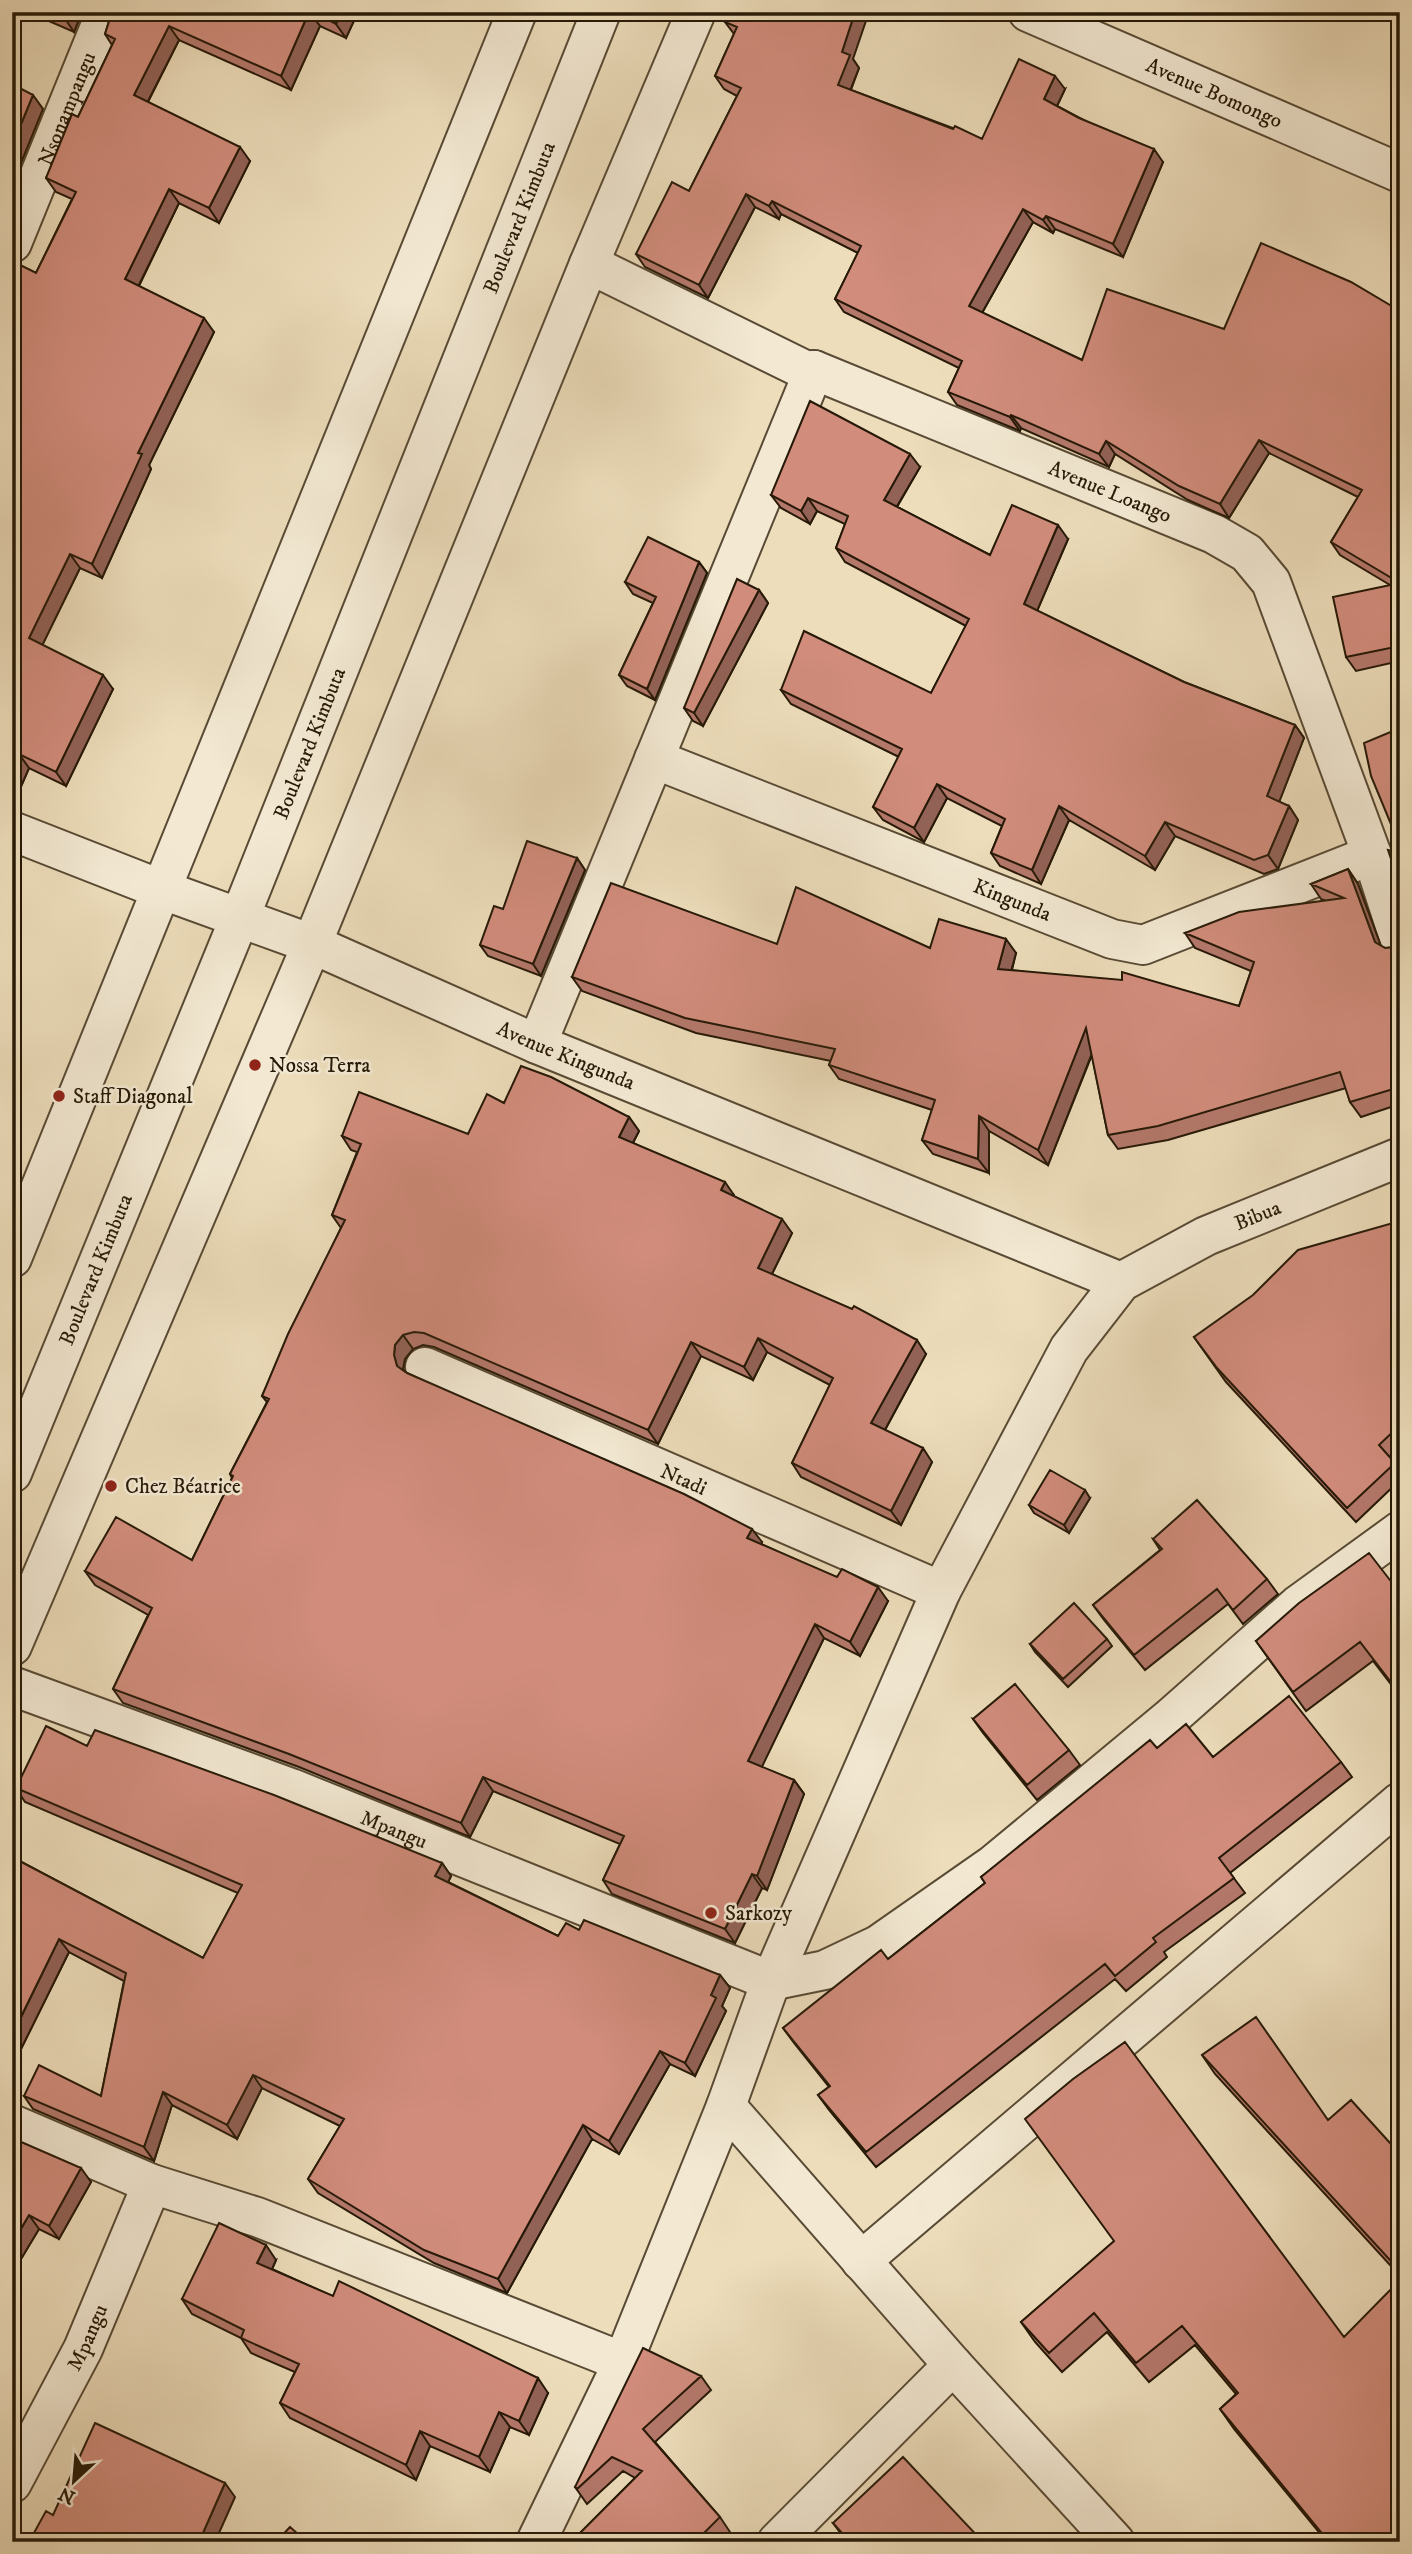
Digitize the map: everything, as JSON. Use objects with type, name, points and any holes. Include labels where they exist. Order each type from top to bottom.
[{"type":"street","name":"Nsonampangu","points":[[12,243],[106,12]]},
{"type":"street","points":[[12,1258],[517,12]]},
{"type":"street","name":"Boulevard Kimbuta","points":[[12,1473],[240,917],[601,12]]},
{"type":"street","points":[[12,1646],[312,944],[589,264],[696,12]]},
{"type":"street","name":"Avenue Bomongo","points":[[1028,12],[1400,173]]},
{"type":"street","name":"Avenue Loango","points":[[589,264],[807,371],[814,370],[1214,534],[1247,553],[1271,582],[1372,855],[1400,941]]},
{"type":"street","points":[[537,1044],[814,370]]},
{"type":"street","name":"Kingunda","points":[[654,759],[1112,939],[1143,945],[1372,855]]},
{"type":"street","name":"Avenue Kingunda","points":[[12,831],[160,890],[312,944],[537,1044],[1121,1282]]},
{"type":"street","name":"Bibua","points":[[1121,1282],[1206,1236],[1400,1157]]},
{"type":"street","points":[[536,2542],[623,2362],[726,2106],[771,1981],[941,1591],[1069,1349],[1121,1282]]},
{"type":"street","name":"Ntadi","points":[[425,1367],[941,1591]]},
{"type":"street","points":[[771,1981],[825,1970],[878,1945],[994,1864],[1169,1719],[1298,1605],[1400,1531]]},
{"type":"street","name":"Mpangu","points":[[12,1686],[291,1788],[771,1981]]},
{"type":"street","points":[[861,2261],[1400,1802]]},
{"type":"street","points":[[726,2106],[953,2365],[1115,2542]]},
{"type":"street","points":[[12,2124],[152,2185],[257,2217],[623,2362]]},
{"type":"street","name":"Mpangu","points":[[12,2483],[83,2349],[152,2185]]},
{"type":"street","points":[[777,2542],[953,2365]]},
{"type":"building","points":[[52,12],[67,12],[64,17]]},
{"type":"building","points":[[112,12],[309,12],[281,76],[169,26],[134,95],[240,147],[209,208],[169,189],[125,279],[204,318],[138,453],[142,454],[92,564],[70,554],[29,638],[103,675],[56,772],[19,754],[12,769],[12,261],[36,273],[76,192],[46,178],[72,114],[78,117],[115,39],[105,34]]},
{"type":"building","points":[[312,12],[341,12],[336,24]]},
{"type":"building","points":[[730,12],[855,12],[842,52],[850,55],[838,85],[953,129],[955,126],[982,139],[1019,59],[1055,76],[1044,99],[1079,118],[1154,149],[1113,244],[1046,216],[1043,220],[1023,209],[969,306],[1082,360],[1107,289],[1224,329],[1261,243],[1351,282],[1400,311],[1400,583],[1331,542],[1362,490],[1259,440],[1220,504],[1179,486],[1106,441],[1099,454],[1011,415],[1010,417],[948,392],[962,361],[835,299],[861,246],[772,201],[769,206],[746,194],[699,285],[636,254],[672,182],[689,191],[741,88],[715,76],[737,27],[725,22]]},
{"type":"building","points":[[12,84],[33,95],[12,146]]},
{"type":"building","points":[[810,401],[910,454],[884,500],[990,555],[1012,505],[1058,525],[1024,604],[1184,682],[1295,725],[1267,796],[1289,806],[1268,855],[1254,860],[1165,822],[1145,856],[1059,806],[1032,870],[991,853],[1005,819],[937,784],[914,828],[873,807],[902,749],[781,690],[804,631],[931,693],[969,619],[836,548],[848,516],[808,498],[801,511],[771,495]]},
{"type":"building","points":[[648,537],[699,562],[647,689],[619,675],[656,597],[625,582]]},
{"type":"building","points":[[737,579],[759,590],[694,713],[684,708]]},
{"type":"building","points":[[1400,583],[1400,646],[1346,657],[1333,597]]},
{"type":"building","points":[[1400,728],[1400,846],[1371,776],[1364,743]]},
{"type":"building","points":[[527,841],[577,858],[533,964],[480,945],[494,906],[503,909]]},
{"type":"building","points":[[1388,850],[1400,853],[1400,886]]},
{"type":"building","points":[[1348,869],[1375,942],[1385,948],[1400,945],[1400,1087],[1350,1102],[1340,1072],[1158,1126],[1108,1135],[1086,1028],[1038,1150],[979,1116],[978,1159],[922,1140],[935,1100],[829,1065],[835,1049],[685,1018],[572,977],[611,883],[777,944],[796,887],[930,948],[939,919],[1006,939],[998,969],[1122,980],[1122,972],[1239,1006],[1254,962],[1185,933],[1239,912],[1344,898],[1311,884]]},
{"type":"building","points":[[521,1066],[551,1077],[629,1117],[619,1137],[725,1182],[721,1190],[782,1219],[758,1268],[852,1309],[854,1306],[917,1340],[871,1423],[923,1448],[891,1511],[792,1463],[833,1378],[758,1338],[744,1367],[691,1342],[648,1430],[424,1333],[403,1335],[395,1345],[397,1366],[407,1373],[684,1494],[752,1529],[747,1538],[837,1577],[842,1569],[878,1587],[850,1642],[815,1624],[748,1761],[794,1780],[757,1876],[752,1874],[725,1929],[603,1880],[624,1836],[483,1777],[461,1823],[289,1754],[113,1689],[152,1608],[85,1571],[116,1517],[192,1560],[233,1476],[230,1474],[269,1399],[262,1396],[288,1334],[345,1220],[332,1215],[361,1144],[342,1136],[359,1092],[468,1134],[487,1094],[504,1103]]},
{"type":"building","points":[[1400,1221],[1400,1425],[1379,1445],[1395,1463],[1347,1508],[1217,1368],[1194,1337],[1253,1295],[1298,1250]]},
{"type":"building","points":[[1050,1470],[1085,1490],[1064,1525],[1029,1505]]},
{"type":"building","points":[[1197,1500],[1267,1579],[1233,1610],[1217,1589],[1134,1655],[1093,1605],[1162,1549],[1153,1539]]},
{"type":"building","points":[[1369,1553],[1400,1593],[1400,1694],[1360,1642],[1293,1692],[1256,1641],[1299,1603]]},
{"type":"building","points":[[1074,1603],[1107,1639],[1063,1679],[1030,1644]]},
{"type":"building","points":[[1015,1684],[1069,1750],[1027,1785],[973,1719]]},
{"type":"building","points":[[1289,1696],[1341,1762],[1219,1858],[1234,1878],[1153,1938],[1156,1942],[1115,1976],[1105,1964],[866,2152],[818,2095],[830,2086],[783,2028],[881,1950],[888,1959],[985,1883],[981,1877],[1150,1740],[1157,1748],[1186,1724],[1213,1757]]},
{"type":"building","points":[[46,1726],[87,1746],[95,1730],[274,1795],[442,1863],[435,1876],[558,1936],[566,1923],[579,1930],[584,1920],[720,1975],[711,1995],[716,1998],[685,2063],[660,2051],[609,2141],[583,2125],[498,2279],[424,2250],[308,2179],[344,2119],[253,2075],[227,2125],[163,2092],[144,2147],[24,2096],[39,2065],[101,2096],[126,1973],[59,1939],[12,2035],[12,1857],[203,1958],[242,1885],[16,1788]]},
{"type":"building","points":[[1256,2017],[1328,2120],[1351,2100],[1400,2154],[1400,2271],[1202,2055]]},
{"type":"building","points":[[1125,2042],[1344,2337],[1400,2280],[1400,2542],[1329,2542],[1220,2409],[1238,2393],[1182,2326],[1136,2363],[1094,2313],[1049,2353],[1021,2322],[1114,2241],[1025,2119],[1073,2079]]},
{"type":"building","points":[[12,2138],[81,2168],[49,2226],[29,2215],[12,2244]]},
{"type":"building","points":[[219,2223],[266,2245],[257,2263],[333,2296],[339,2281],[538,2378],[519,2421],[499,2412],[479,2457],[420,2431],[406,2465],[280,2403],[299,2364],[241,2338],[244,2330],[182,2299]]},
{"type":"building","points":[[643,2348],[701,2376],[643,2429],[720,2517],[695,2542],[571,2542],[642,2471],[612,2457],[577,2489],[575,2487]]},
{"type":"building","points":[[95,2423],[225,2483],[199,2542],[29,2542],[46,2511],[53,2515]]},
{"type":"building","points":[[903,2457],[983,2542],[850,2542],[833,2523]]},
{"type":"building","points":[[290,2527],[307,2542],[276,2542]]},
{"type":"building","points":[[991,2536],[996,2542],[984,2542]]},
{"type":"place","name":"Nossa Terra","points":[[255,1065]]},
{"type":"place","name":"Staff Diagonal","points":[[59,1096]]},
{"type":"place","name":"Chez Béatrice","points":[[111,1486]]},
{"type":"place","name":"Sarkozy","points":[[711,1913]]}]
